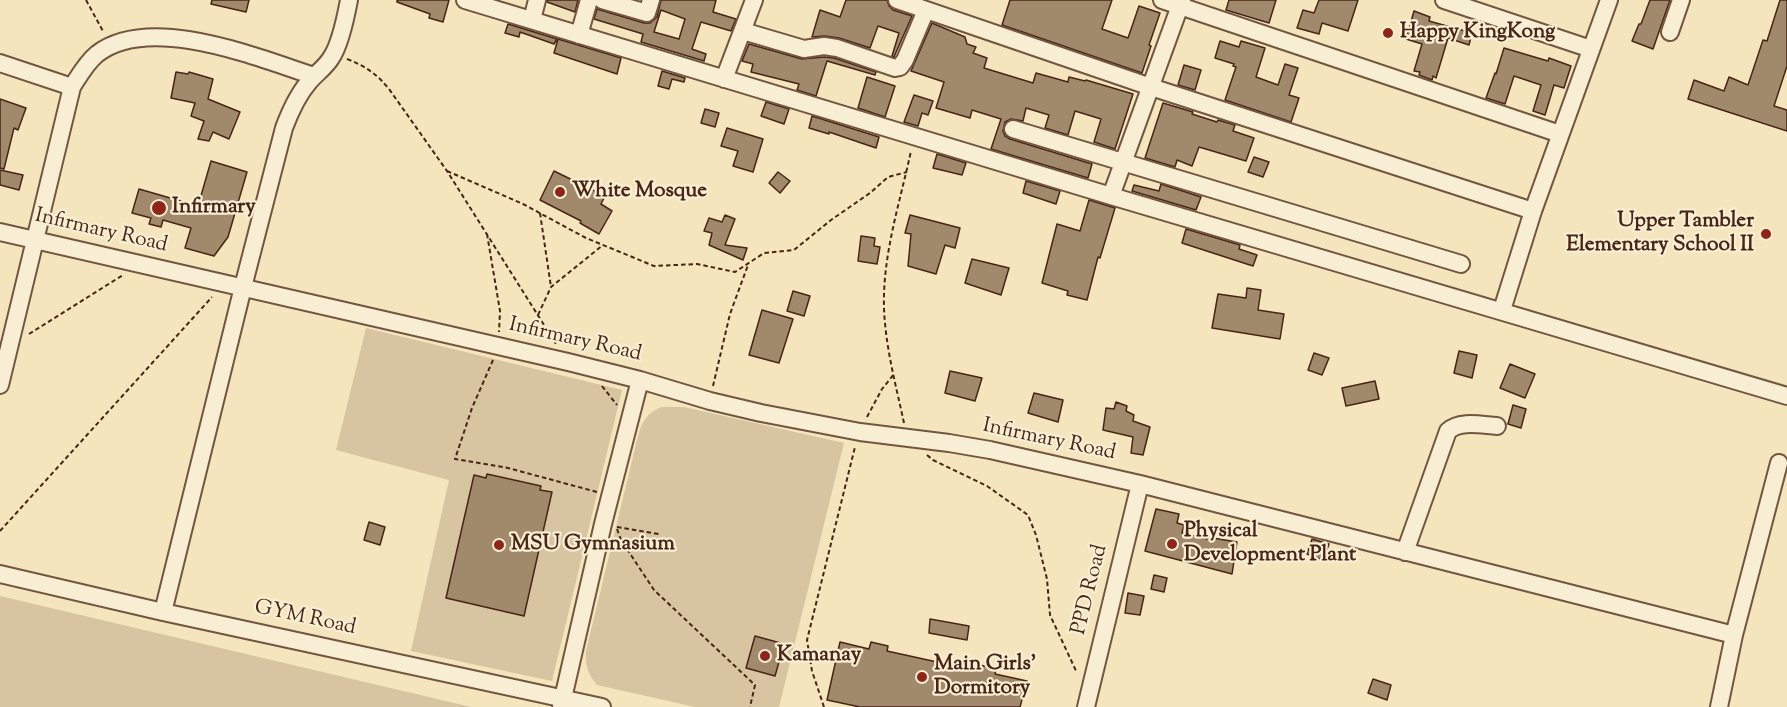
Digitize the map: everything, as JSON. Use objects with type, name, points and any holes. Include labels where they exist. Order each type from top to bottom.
[{"type":"street","points":[[163,612],[284,128],[297,98],[333,54],[349,0]]},
{"type":"street","points":[[465,0],[1111,196],[1787,396]]},
{"type":"street","points":[[531,20],[537,0]]},
{"type":"street","points":[[579,35],[589,0]]},
{"type":"street","points":[[602,0],[647,13],[651,0]]},
{"type":"street","points":[[724,79],[754,0]]},
{"type":"street","points":[[897,0],[1151,87],[1533,211]]},
{"type":"street","points":[[1162,0],[1181,3],[1560,134]]},
{"type":"street","points":[[1443,0],[1591,49]]},
{"type":"street","points":[[1502,310],[1533,211],[1609,0]]},
{"type":"street","points":[[1670,32],[1681,0]]},
{"type":"street","points":[[1111,196],[1181,3]]},
{"type":"street","points":[[743,31],[804,49],[830,46],[895,68],[900,67],[905,60],[927,10]]},
{"type":"street","points":[[0,385],[72,87],[97,54],[125,41],[147,38],[177,39],[205,42],[314,76]]},
{"type":"street","points":[[0,63],[72,87]]},
{"type":"street","points":[[1013,129],[1461,264]]},
{"type":"street","name":"Infirmary Road","points":[[0,232],[568,362],[761,414],[860,432],[990,450],[1140,484],[1734,635]]},
{"type":"street","points":[[562,703],[610,525],[612,496],[640,380]]},
{"type":"street","points":[[1405,552],[1448,431],[1461,424],[1497,426]]},
{"type":"street","points":[[1719,707],[1734,635],[1779,464]]},
{"type":"street","name":"PPD Road","points":[[1086,707],[1140,484]]},
{"type":"street","name":"GYM Road","points":[[0,574],[562,703],[602,707]]},
{"type":"path","points":[[86,0],[111,46]]},
{"type":"path","points":[[333,54],[367,68],[389,89],[447,171],[568,362]]},
{"type":"path","points":[[915,137],[894,219],[886,270],[885,322],[907,437],[933,460],[987,486],[1028,515],[1036,535],[1047,579],[1050,615],[1078,676]]},
{"type":"path","points":[[447,171],[540,213],[586,238],[654,266],[697,264],[735,272],[764,253],[794,250],[888,177],[907,172]]},
{"type":"path","points":[[540,213],[551,287]]},
{"type":"path","points":[[488,234],[500,311],[499,346],[472,408],[455,459],[508,468],[612,496]]},
{"type":"path","points":[[538,315],[551,287],[603,245]]},
{"type":"path","points":[[710,401],[730,314],[749,263]]},
{"type":"path","points":[[30,333],[141,264]]},
{"type":"path","points":[[0,531],[224,284]]},
{"type":"path","points":[[585,367],[604,388],[628,423]]},
{"type":"path","points":[[824,707],[812,672],[807,640],[860,432],[882,390],[894,374]]},
{"type":"path","points":[[610,525],[659,534]]},
{"type":"path","points":[[610,525],[654,590],[755,685],[750,707]]},
{"type":"shaded area","points":[[366,328],[622,390],[552,681],[411,651],[449,480],[336,450]]},
{"type":"shaded area","points":[[662,407],[684,407],[844,443],[779,707],[695,707],[597,685],[588,670],[586,651],[638,436],[646,418]]},
{"type":"shaded area","points":[[0,596],[471,707],[0,707]]},
{"type":"building","points":[[212,0],[249,0],[246,12],[211,4]]},
{"type":"building","points":[[397,0],[449,0],[443,22],[429,18],[430,14],[397,2]]},
{"type":"building","points":[[547,0],[578,0],[575,12],[547,2]]},
{"type":"building","points":[[661,0],[716,0],[713,12],[736,19],[731,31],[701,22],[692,49],[706,54],[704,61],[641,42],[643,34],[594,19],[597,9],[644,23],[650,23],[657,17]],"holes":[[[661,10],[685,19],[679,39],[654,32]]]},
{"type":"building","points":[[846,0],[887,0],[893,10],[912,16],[894,57],[892,56],[899,33],[878,26],[870,48],[839,38],[812,37],[820,10],[840,17]]},
{"type":"building","points":[[1010,0],[1112,0],[1102,29],[1128,38],[1139,6],[1160,13],[1142,73],[1002,25]]},
{"type":"building","points":[[1229,0],[1276,0],[1269,23],[1226,10]]},
{"type":"building","points":[[1319,0],[1358,0],[1348,31],[1322,23],[1319,34],[1297,28],[1303,10],[1314,13]]},
{"type":"building","points":[[1650,0],[1670,0],[1653,49],[1632,41]]},
{"type":"building","points":[[1780,0],[1787,0],[1787,66],[1774,106],[1787,110],[1787,131],[1688,99],[1694,80],[1724,91],[1729,77],[1748,85],[1763,40],[1767,41]]},
{"type":"building","points":[[1414,11],[1430,17],[1429,21],[1472,33],[1469,45],[1448,38],[1436,78],[1433,76],[1432,80],[1414,71],[1422,44],[1406,39]]},
{"type":"building","points":[[932,23],[965,37],[967,44],[976,47],[973,53],[987,58],[984,68],[1033,83],[1036,73],[1068,82],[1069,77],[1086,80],[1133,94],[1115,149],[1094,142],[1101,119],[1075,111],[1068,135],[1045,128],[1049,115],[1026,108],[1023,121],[1011,119],[1005,122],[1003,131],[1005,136],[1092,164],[1088,178],[991,149],[1001,119],[972,110],[970,118],[936,108],[944,82],[911,71]]},
{"type":"building","points":[[508,24],[557,39],[554,44],[520,32],[519,37],[505,33]]},
{"type":"building","points":[[558,39],[621,58],[617,74],[554,53]]},
{"type":"building","points":[[1220,41],[1239,47],[1241,41],[1265,48],[1256,77],[1278,85],[1285,64],[1298,68],[1289,95],[1299,98],[1291,122],[1225,100],[1236,67],[1233,66],[1234,64],[1215,58]]},
{"type":"building","points":[[749,44],[802,59],[834,58],[876,72],[875,75],[827,61],[816,96],[797,90],[799,84],[751,72],[753,64],[742,61]]},
{"type":"building","points":[[1504,48],[1548,61],[1549,58],[1571,66],[1564,88],[1554,85],[1545,115],[1533,111],[1541,85],[1514,76],[1505,104],[1486,98]]},
{"type":"building","points":[[1184,65],[1201,70],[1195,90],[1178,85]]},
{"type":"building","points":[[662,71],[685,78],[684,82],[672,79],[669,89],[658,86]]},
{"type":"building","points":[[176,72],[188,74],[189,72],[213,79],[208,99],[240,112],[229,139],[213,132],[209,141],[198,139],[204,121],[191,116],[195,103],[171,98]]},
{"type":"building","points":[[867,77],[895,86],[885,117],[858,108]]},
{"type":"building","points":[[914,95],[933,101],[928,115],[922,113],[918,126],[904,122]]},
{"type":"building","points":[[0,99],[26,108],[18,130],[14,128],[4,169],[0,168]]},
{"type":"building","points":[[766,102],[789,109],[784,124],[761,116]]},
{"type":"building","points":[[1163,103],[1217,122],[1218,120],[1235,125],[1233,131],[1254,138],[1246,161],[1199,147],[1192,166],[1177,160],[1175,167],[1145,158]]},
{"type":"building","points":[[705,109],[719,113],[715,127],[701,123]]},
{"type":"building","points":[[812,116],[879,137],[876,148],[829,132],[829,134],[809,128]]},
{"type":"building","points":[[727,128],[763,139],[753,172],[733,166],[738,151],[721,146]]},
{"type":"building","points":[[937,154],[966,163],[962,175],[933,168]]},
{"type":"building","points":[[1254,157],[1269,162],[1263,177],[1248,172]]},
{"type":"building","points":[[211,161],[247,172],[228,237],[214,256],[185,248],[191,228],[163,220],[161,227],[149,224],[151,218],[132,213],[139,189],[198,206]]},
{"type":"building","points":[[0,170],[23,175],[19,190],[0,185]]},
{"type":"building","points":[[554,171],[605,196],[601,204],[612,211],[599,234],[580,223],[581,221],[540,200]]},
{"type":"building","points":[[778,172],[790,181],[780,193],[769,183]]},
{"type":"building","points":[[1026,181],[1060,191],[1056,204],[1023,193]]},
{"type":"building","points":[[1161,184],[1201,197],[1196,210],[1132,191],[1134,185],[1159,191]]},
{"type":"building","points":[[1089,200],[1115,208],[1100,258],[1098,257],[1087,300],[1067,295],[1068,291],[1042,283],[1057,224],[1080,231]]},
{"type":"building","points":[[725,215],[735,219],[725,245],[747,248],[743,260],[709,245],[712,233],[704,231],[709,218],[722,222]]},
{"type":"building","points":[[910,215],[960,228],[955,248],[945,245],[936,274],[908,266],[911,234],[905,233]]},
{"type":"building","points":[[1186,229],[1240,245],[1239,249],[1257,255],[1253,266],[1182,243]]},
{"type":"building","points":[[861,236],[875,238],[874,246],[880,247],[877,264],[858,261]]},
{"type":"building","points":[[972,259],[1009,268],[1001,295],[965,283]]},
{"type":"building","points":[[1247,288],[1261,290],[1258,310],[1284,314],[1280,339],[1212,328],[1218,294],[1246,298]]},
{"type":"building","points":[[793,291],[810,296],[804,316],[787,311]]},
{"type":"building","points":[[762,310],[793,319],[779,363],[749,355]]},
{"type":"building","points":[[1459,351],[1477,355],[1472,378],[1454,373]]},
{"type":"building","points":[[1314,353],[1329,358],[1322,375],[1308,370]]},
{"type":"building","points":[[1510,364],[1535,374],[1525,398],[1500,388]]},
{"type":"building","points":[[950,371],[982,378],[975,401],[945,393]]},
{"type":"building","points":[[1375,381],[1379,399],[1346,406],[1342,388]]},
{"type":"building","points":[[1034,393],[1063,400],[1058,422],[1028,413]]},
{"type":"building","points":[[1116,402],[1127,406],[1126,411],[1134,415],[1133,421],[1150,427],[1143,455],[1131,453],[1133,437],[1103,430],[1106,408],[1114,409]]},
{"type":"building","points":[[1513,405],[1526,409],[1521,428],[1508,424]]},
{"type":"building","name":"MSU Gymnasium","points":[[487,474],[541,486],[540,490],[552,492],[524,616],[446,598],[474,475],[486,478]]},
{"type":"building","points":[[1156,509],[1179,514],[1177,523],[1184,525],[1182,533],[1207,539],[1207,537],[1237,542],[1232,574],[1145,551]]},
{"type":"building","points":[[369,522],[385,527],[380,545],[364,540]]},
{"type":"building","points":[[1312,539],[1329,544],[1323,560],[1307,554]]},
{"type":"building","points":[[1154,575],[1167,578],[1164,592],[1151,589]]},
{"type":"building","points":[[1128,593],[1144,596],[1140,615],[1125,613]]},
{"type":"building","points":[[930,619],[969,626],[967,640],[929,633]]},
{"type":"building","name":"Kamanay","points":[[755,636],[784,644],[775,676],[746,668]]},
{"type":"building","name":"Main Girls' Dormitory","points":[[840,642],[869,649],[871,642],[888,646],[887,651],[978,671],[980,665],[996,669],[995,674],[1027,681],[1020,707],[860,707],[827,700]]},
{"type":"building","points":[[1373,679],[1391,685],[1387,700],[1368,693]]},
{"type":"place","name":"Happy KingKong","points":[[1388,33]]},
{"type":"place","name":"White Mosque","points":[[560,192]]},
{"type":"place","name":"Infirmary","points":[[159,208]]},
{"type":"place","name":"Upper Tambler Elementary School II","points":[[1766,234]]},
{"type":"place","name":"Physical Development Plant","points":[[1172,544]]},
{"type":"place","name":"MSU Gymnasium","points":[[499,545]]},
{"type":"place","name":"Kamanay","points":[[765,656]]},
{"type":"place","name":"Main Girls' Dormitory","points":[[922,677]]}]
